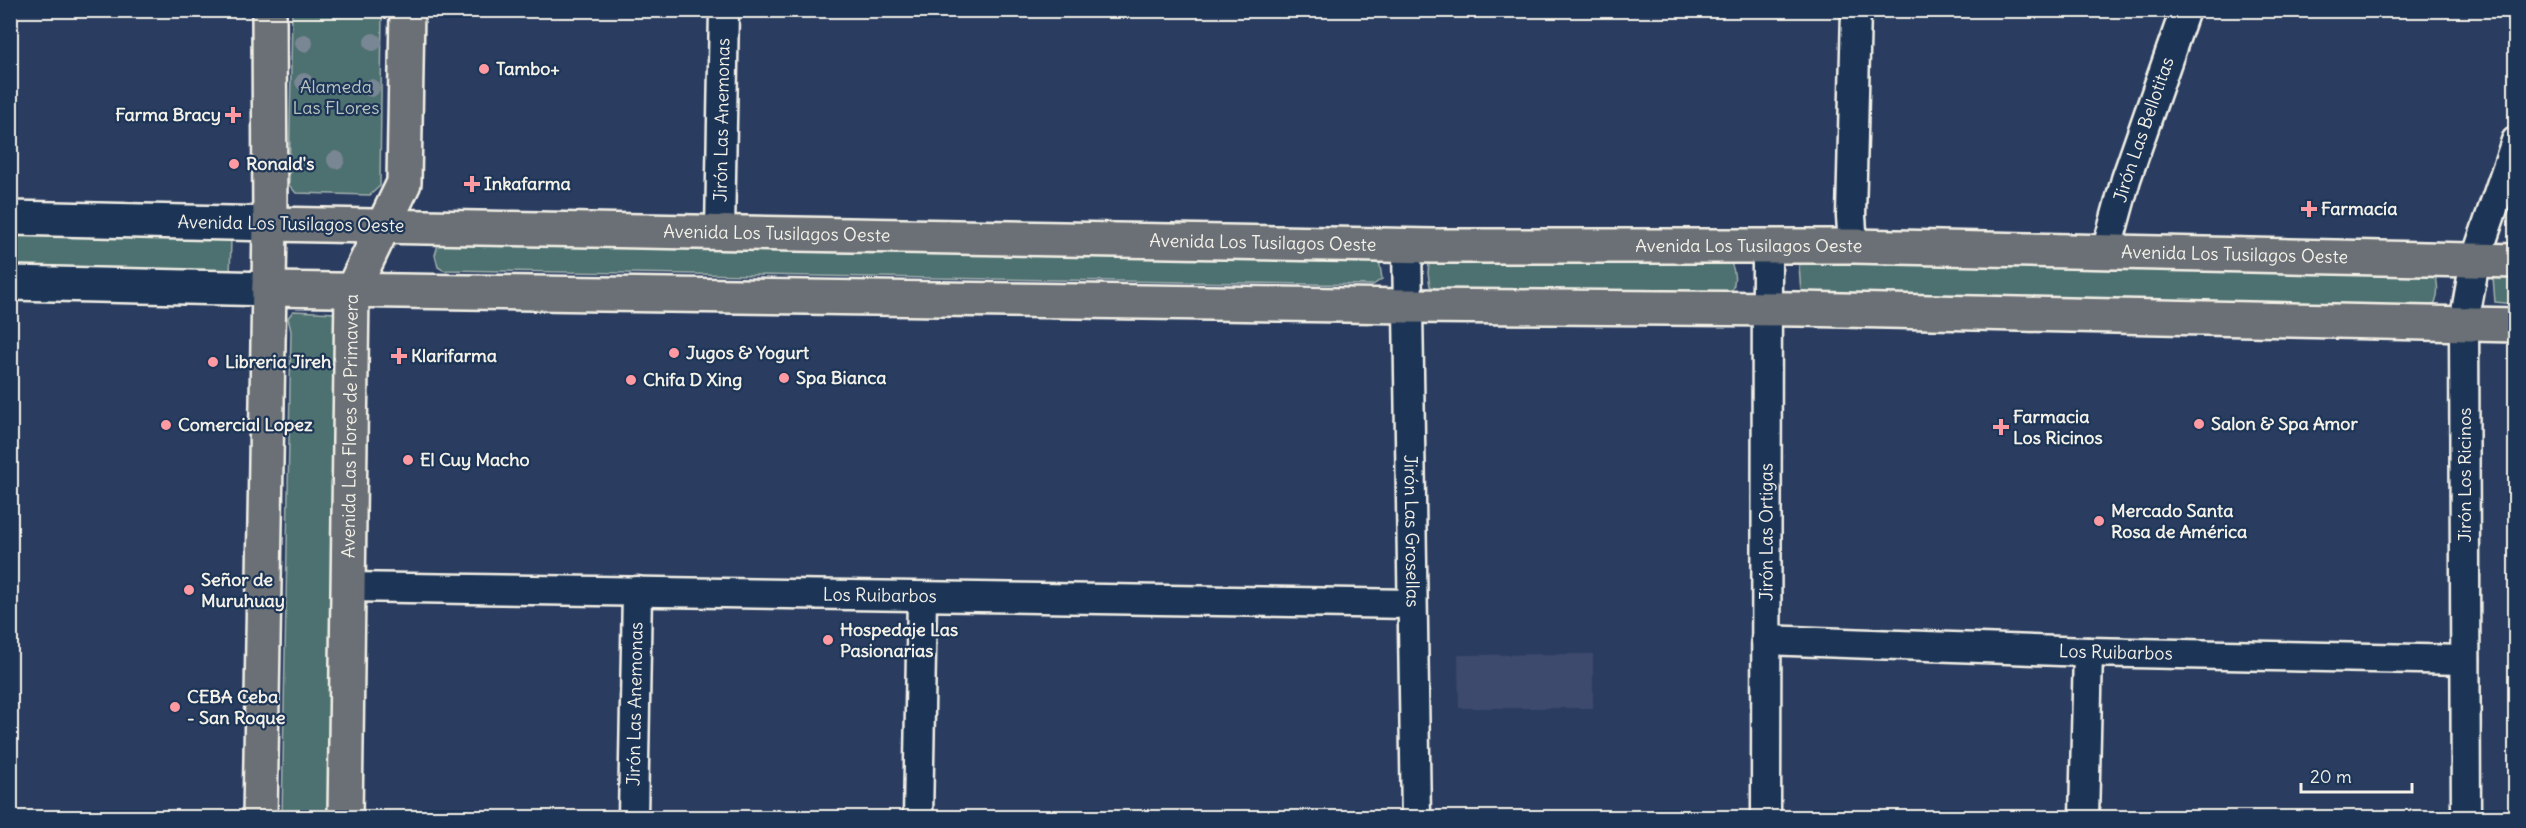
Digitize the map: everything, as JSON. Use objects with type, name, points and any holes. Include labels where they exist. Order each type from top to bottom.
[{"type":"main road","points":[[260,818],[270,224],[269,10]]},
{"type":"main road","name":"Avenida Las Flores de Primavera","points":[[345,818],[352,291],[404,183],[407,10]]},
{"type":"main road","name":"Avenida Los Tusilagos Oeste","points":[[270,224],[1407,245],[1852,246],[2516,261]]},
{"type":"main road","points":[[269,289],[1407,306],[1767,308],[2516,325]]},
{"type":"street","name":"Jirón Las Anemonas","points":[[720,231],[724,10]]},
{"type":"street","points":[[1852,246],[1856,10]]},
{"type":"street","name":"Jirón Las Bellotitas","points":[[2106,252],[2126,179],[2185,10]]},
{"type":"street","name":"Jirón Los Ricinos","points":[[2466,818],[2464,323],[2475,261],[2516,141]]},
{"type":"street","name":"Avenida Los Tusilagos Oeste","points":[[10,218],[270,224]]},
{"type":"street","name":"Jirón Las Grosellas","points":[[1407,245],[1416,818]]},
{"type":"street","name":"Jirón Las Ortigas","points":[[1766,818],[1767,246]]},
{"type":"street","points":[[10,283],[269,289]]},
{"type":"street","name":"Los Ruibarbos","points":[[348,587],[922,598],[1412,604]]},
{"type":"street","name":"Jirón Las Anemonas","points":[[633,818],[638,591]]},
{"type":"street","points":[[918,818],[922,598]]},
{"type":"street","name":"Los Ruibarbos","points":[[1766,640],[2088,652],[2465,660]]},
{"type":"street","points":[[2084,818],[2088,652]]},
{"type":"shaded area","points":[[1593,654],[1593,708],[1459,708],[1458,655]]},
{"type":"green space","name":"Alameda Las FLores","points":[[292,11],[382,11],[380,186],[370,195],[296,193],[289,185]]},
{"type":"green space","points":[[11,234],[231,238],[230,278],[11,274]]},
{"type":"green space","points":[[442,243],[1379,259],[1382,279],[1373,285],[443,270],[438,267],[435,255],[438,245]]},
{"type":"green space","points":[[1724,261],[1731,263],[1734,276],[1732,290],[1727,291],[1436,289],[1430,286],[1428,273],[1429,263],[1434,262]]},
{"type":"green space","points":[[1805,263],[2428,274],[2435,276],[2438,290],[2435,304],[2428,306],[1806,295],[1801,292],[1799,265]]},
{"type":"green space","points":[[2515,276],[2515,304],[2495,302],[2493,277]]},
{"type":"green space","points":[[293,311],[336,313],[338,330],[328,817],[282,818],[291,331],[288,318]]},
{"type":"place","name":"Tambo+","points":[[484,69]]},
{"type":"place","name":"Farma Bracy","points":[[233,115]]},
{"type":"place","name":"Ronald's","points":[[234,164]]},
{"type":"place","name":"Inkafarma","points":[[472,184]]},
{"type":"place","name":"Farmacía","points":[[2309,209]]},
{"type":"place","name":"Jugos & Yogurt","points":[[674,353]]},
{"type":"place","name":"Klarifarma","points":[[399,356]]},
{"type":"place","name":"Libreria Jireh","points":[[213,362]]},
{"type":"place","name":"Spa Bianca","points":[[784,378]]},
{"type":"place","name":"Chifa D Xing","points":[[631,380]]},
{"type":"place","name":"Salon & Spa Amor","points":[[2199,424]]},
{"type":"place","name":"Comercial Lopez","points":[[166,425]]},
{"type":"place","name":"Farmacia Los Ricinos","points":[[2001,427]]},
{"type":"place","name":"El Cuy Macho","points":[[408,460]]},
{"type":"place","name":"Mercado Santa Rosa de América","points":[[2099,521]]},
{"type":"place","name":"Señor de Muruhuay","points":[[189,590]]},
{"type":"place","name":"Hospedaje Las Pasionarias","points":[[828,640]]},
{"type":"place","name":"CEBA Ceba - San Roque","points":[[175,707]]}]
